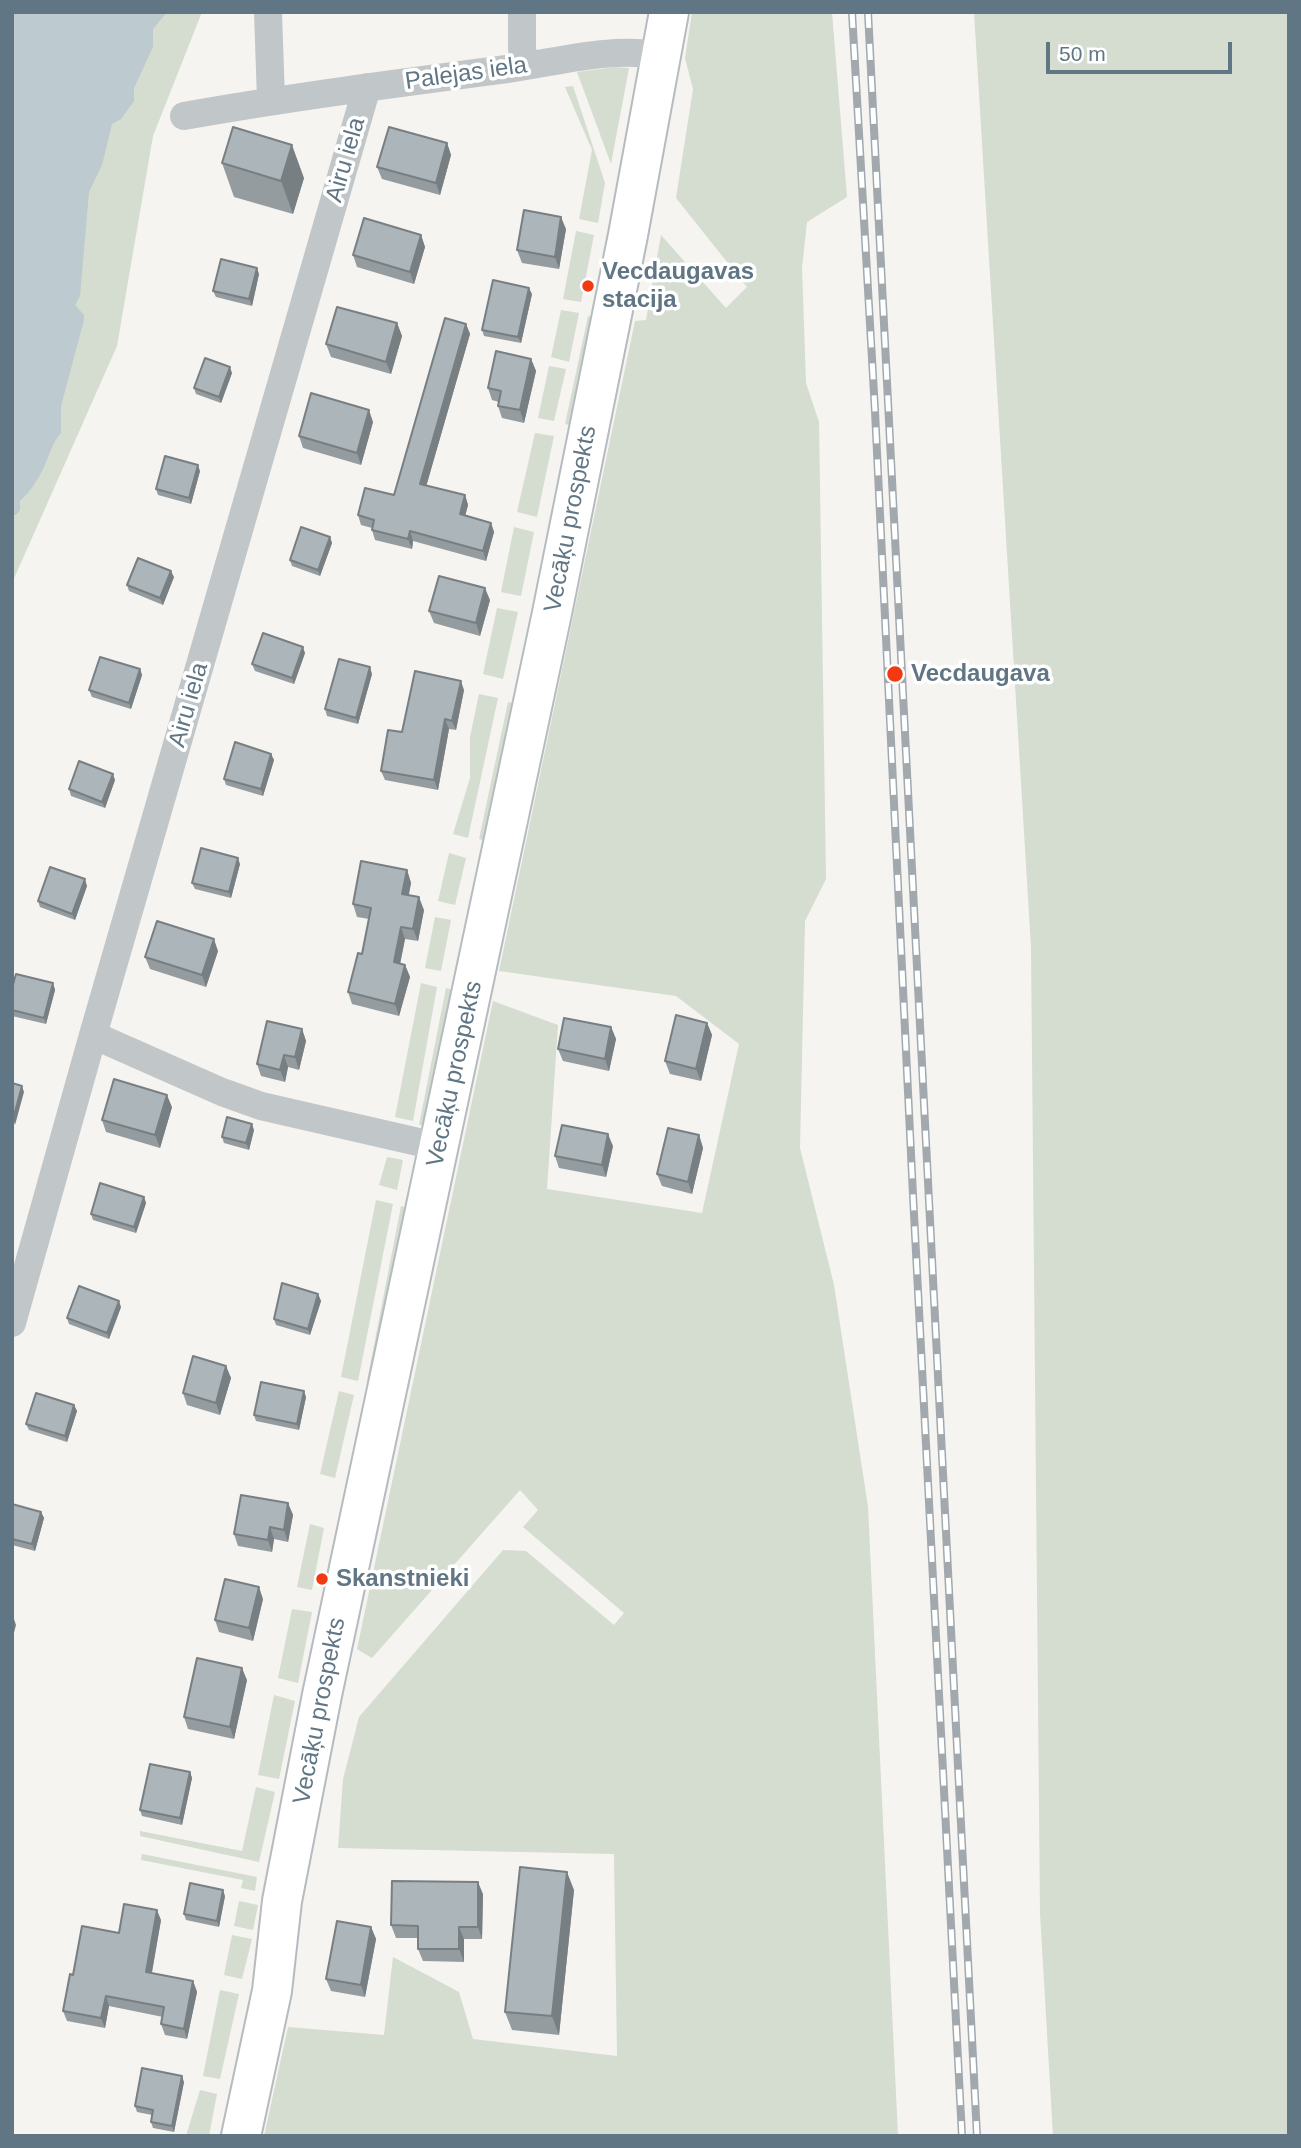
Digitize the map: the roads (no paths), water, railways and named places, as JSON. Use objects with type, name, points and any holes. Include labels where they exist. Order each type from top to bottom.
[{"type":"main road","name":"Vecāķu prospekts","points":[[241,2136],[272,1991],[282,1901],[322,1695],[552,613],[628,235],[669,12]]},
{"type":"street","points":[[268,12],[271,100]]},
{"type":"street","points":[[522,12],[525,66]]},
{"type":"street","name":"Palejas iela","points":[[184,116],[271,100],[627,52],[662,55]]},
{"type":"street","name":"Airu iela","points":[[12,1322],[367,87]]},
{"type":"street","points":[[93,1035],[222,1092],[261,1106],[440,1147]]},
{"type":"railway","points":[[852,12],[875,411],[962,2136]]},
{"type":"railway","points":[[868,12],[977,2136]]},
{"type":"place","name":"Vecdaugavas stacija","points":[[588,286]]},
{"type":"place","name":"Vecdaugava","points":[[895,674]]},
{"type":"place","name":"Skanstnieki","points":[[322,1579]]}]
